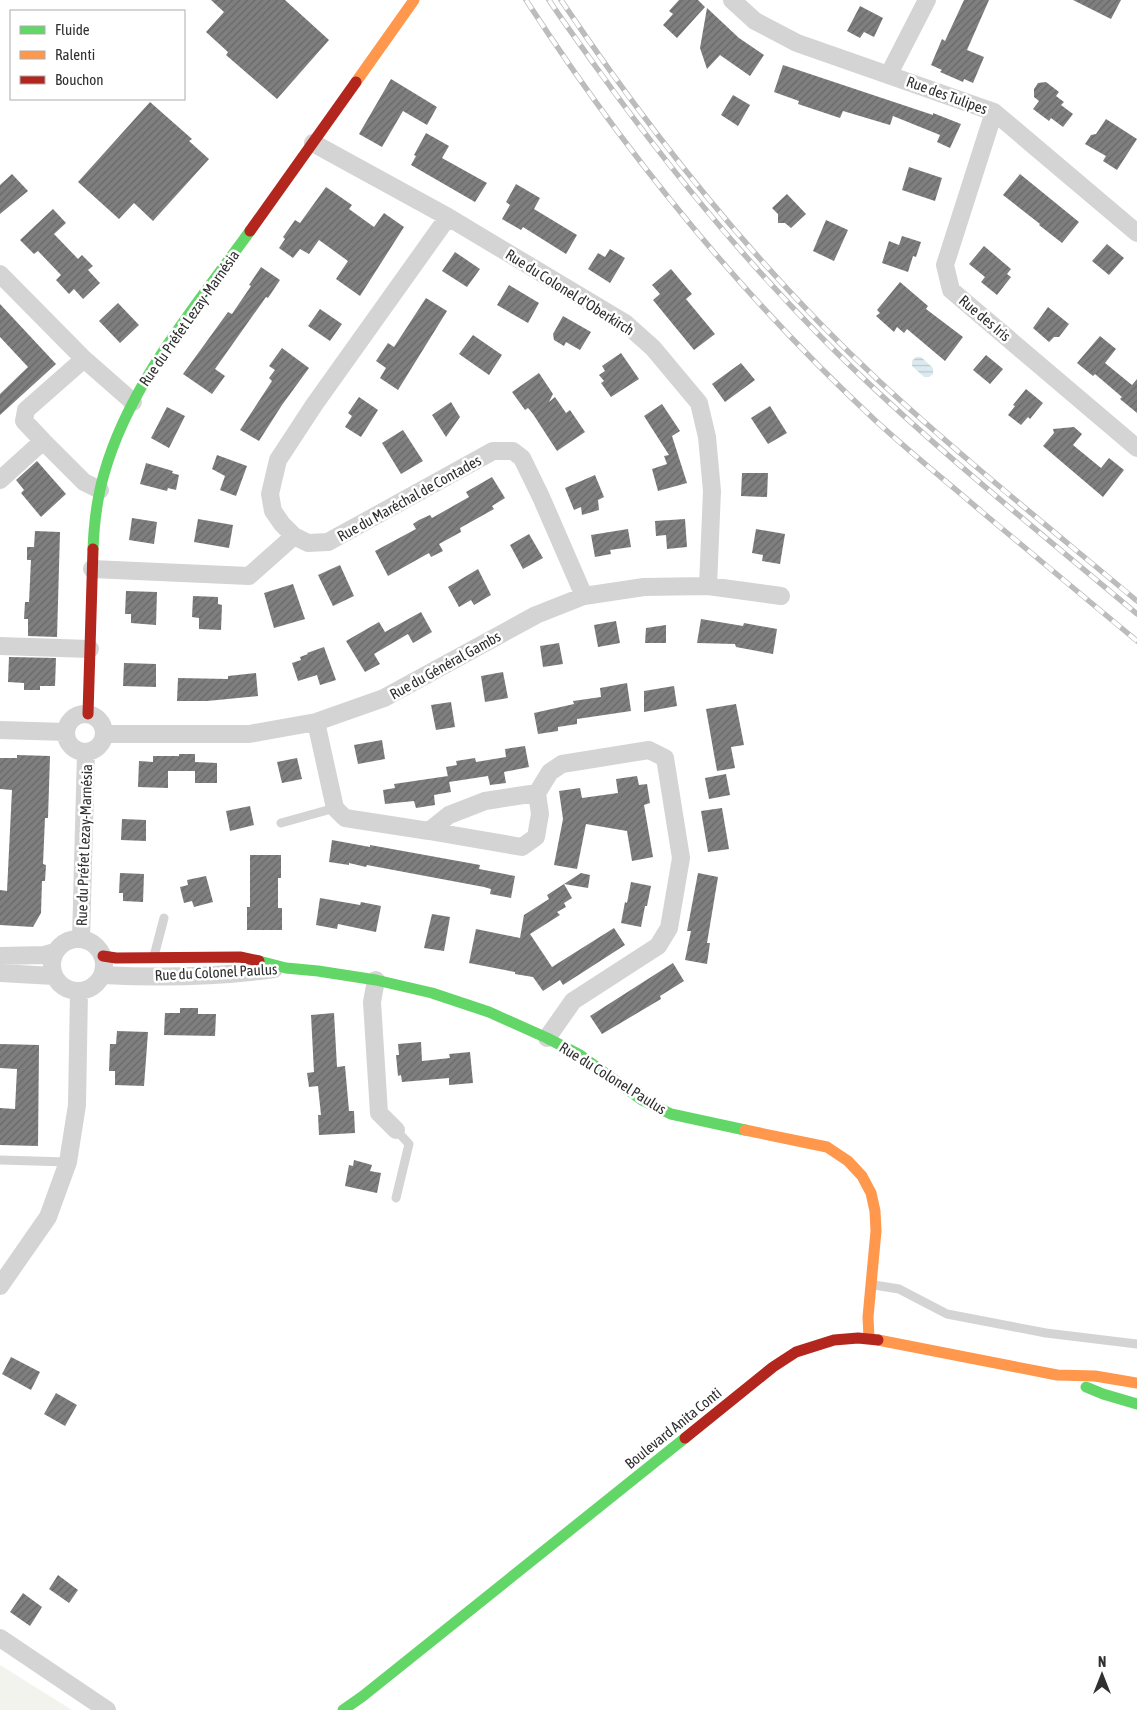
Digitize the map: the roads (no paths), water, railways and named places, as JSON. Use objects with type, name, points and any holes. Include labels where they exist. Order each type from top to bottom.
[{"type":"street","name":"Rue du Préfet Lezay-Marnésia","points":[[88,714],[92,569],[100,490],[110,456],[133,402],[151,369],[414,0]]},
{"type":"street","name":"Rue des Tulipes","points":[[732,0],[755,21],[797,42],[994,112],[1137,232]]},
{"type":"street","points":[[889,74],[927,0]]},
{"type":"street","name":"Rue des Iris","points":[[994,112],[946,265],[951,290],[1137,448]]},
{"type":"street","name":"Rue du Colonel d'Oberkirch","points":[[313,143],[448,216],[625,323],[653,348],[698,403],[707,437],[712,491],[708,586]]},
{"type":"street","points":[[92,569],[249,576],[294,536],[273,511],[270,494],[278,460],[314,405],[448,216]]},
{"type":"street","points":[[0,274],[84,359],[133,402]]},
{"type":"street","points":[[84,359],[26,410],[24,421],[84,482],[100,490]]},
{"type":"street","points":[[0,480],[43,441]]},
{"type":"street","name":"Rue du Maréchal de Contades","points":[[294,536],[308,543],[328,542],[493,451],[513,452],[522,458],[526,466],[584,596]]},
{"type":"street","name":"Rue du Général Gambs","points":[[104,734],[249,734],[316,722],[384,698],[536,615],[584,596],[644,586],[708,586],[781,596]]},
{"type":"street","points":[[0,646],[90,649]]},
{"type":"street","points":[[88,714],[98,719],[104,734],[96,748],[86,752],[74,749],[69,744],[66,732],[71,721],[81,715],[88,714]]},
{"type":"street","points":[[316,722],[335,808],[345,818],[522,846],[536,837],[540,814],[537,793],[550,772],[562,764],[649,750],[665,758],[681,858],[670,928],[658,946],[573,1001],[547,1038]]},
{"type":"street","points":[[0,730],[66,732]]},
{"type":"street","name":"Rue du Préfet Lezay-Marnésia","points":[[81,939],[86,752]]},
{"type":"street","points":[[429,831],[449,815],[485,801],[537,793]]},
{"type":"street","points":[[81,939],[97,946],[103,956],[104,969],[103,975],[93,987],[79,992],[64,988],[54,976],[52,960],[55,952],[66,941],[81,939]]},
{"type":"street","points":[[0,956],[44,955],[55,952]]},
{"type":"street","name":"Rue du Colonel Paulus","points":[[103,956],[154,958],[240,957],[286,968],[376,980],[432,992],[489,1012],[547,1038],[580,1056],[647,1103],[671,1114],[827,1147],[855,1166],[874,1198],[877,1228],[867,1327],[869,1338]]},
{"type":"street","name":"Rue du Colonel Paulus","points":[[103,975],[241,974],[286,968]]},
{"type":"street","points":[[0,974],[54,976]]},
{"type":"street","points":[[376,980],[372,1002],[379,1113],[396,1130]]},
{"type":"street","points":[[0,1286],[48,1217],[68,1162],[77,1105],[79,992]]},
{"type":"street","name":"Boulevard Anita Conti","points":[[343,1710],[363,1696],[780,1362],[796,1352],[846,1338],[869,1338],[1057,1375],[1095,1376],[1137,1383]]},
{"type":"street","name":"Boulevard Anita Conti","points":[[1057,1375],[1103,1394],[1137,1404]]},
{"type":"street","points":[[0,1638],[107,1710]]},
{"type":"street","name":"Boulevard Anita Conti","points":[[354,1710],[363,1696]]},
{"type":"lane","points":[[281,823],[335,808]]},
{"type":"lane","points":[[154,958],[164,918]]},
{"type":"lane","name":"Rue du Colonel Paulus","points":[[146,976],[154,958]]},
{"type":"lane","points":[[396,1130],[409,1144],[396,1198]]},
{"type":"lane","points":[[0,1160],[68,1162]]},
{"type":"lane","points":[[871,1284],[899,1290],[947,1314],[1046,1333],[1137,1344]]},
{"type":"railway","points":[[526,0],[564,57],[645,168],[688,222],[779,325],[890,434],[1137,641]]},
{"type":"railway","points":[[549,0],[675,172],[731,240],[790,305],[858,374],[936,444],[1137,614]]},
{"type":"railway","points":[[561,0],[632,101],[670,151],[749,246],[833,337],[941,437],[1137,601]]}]
